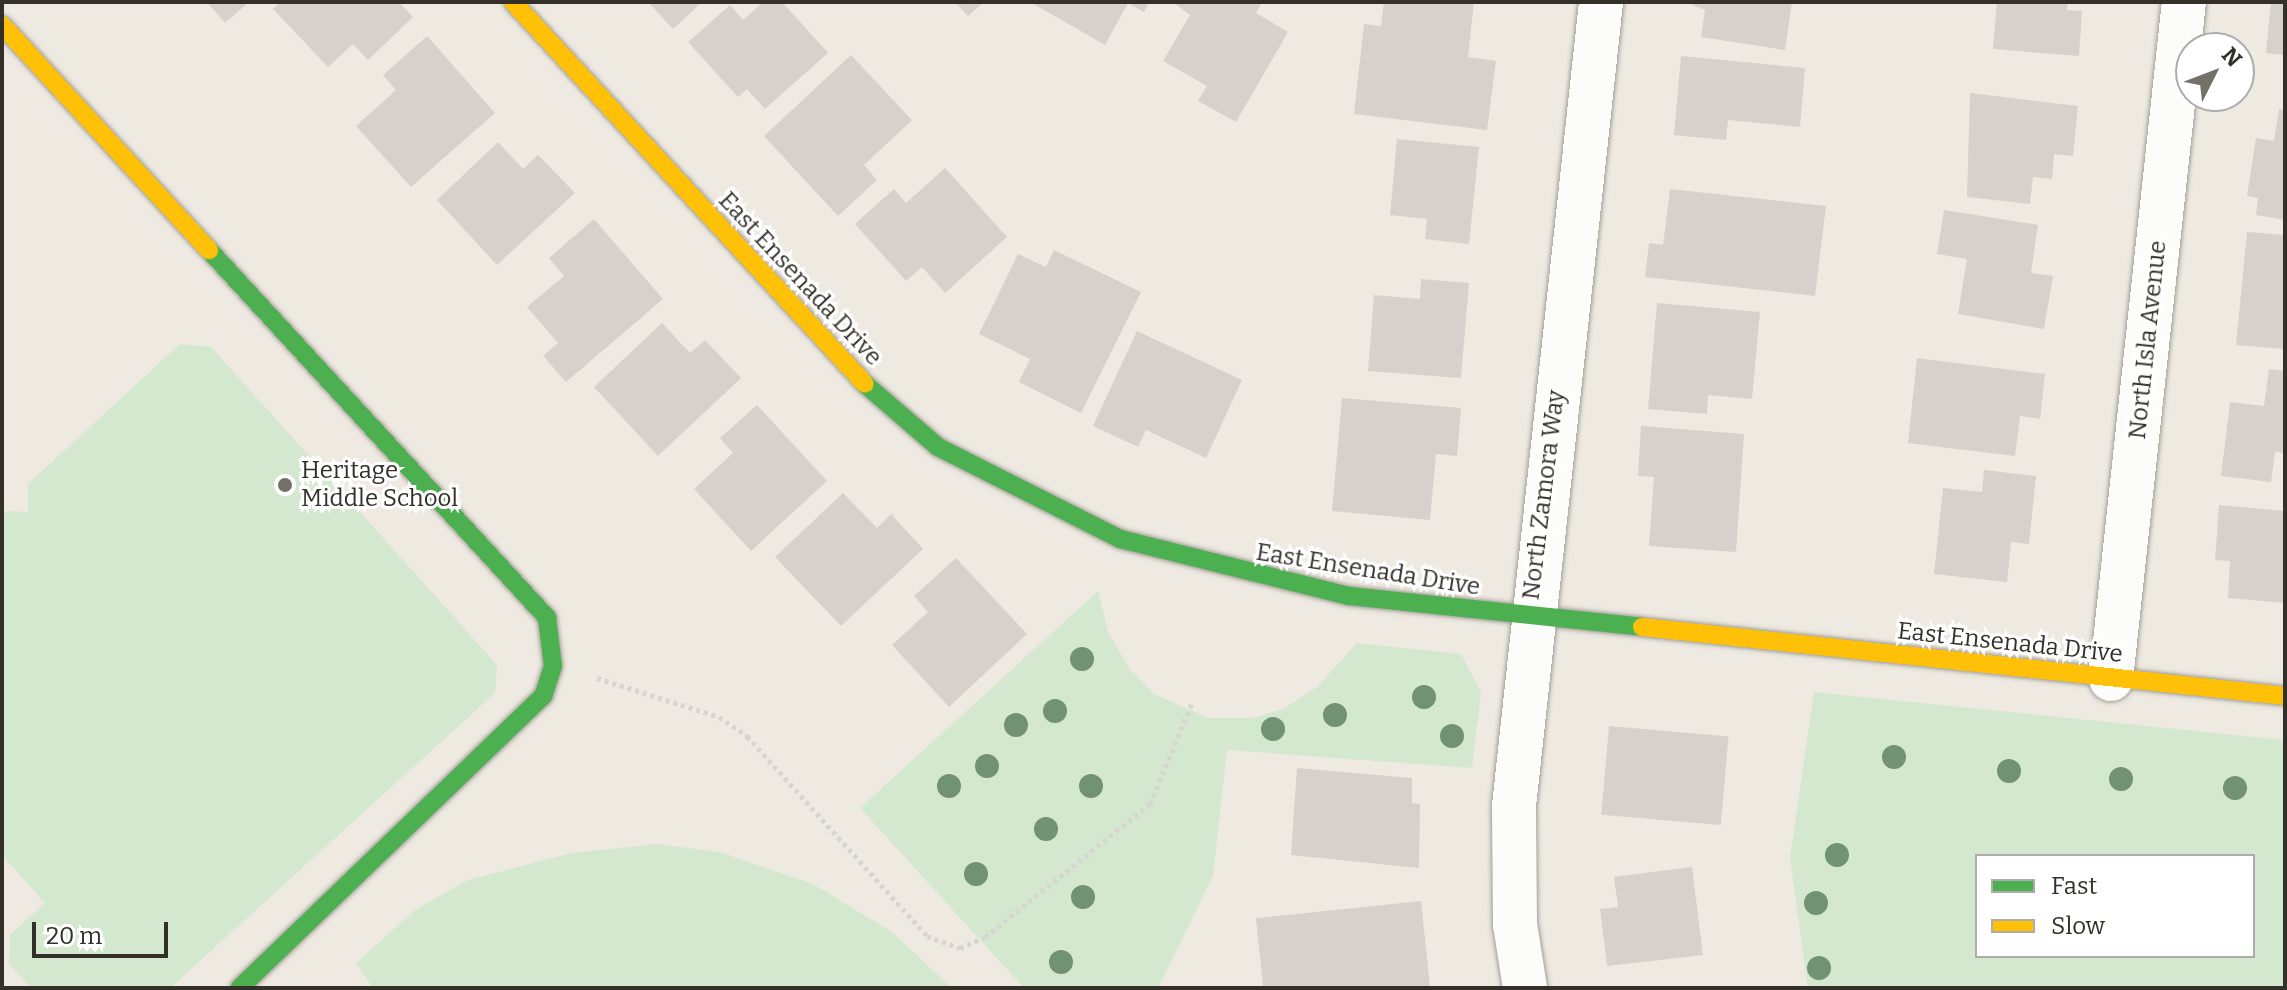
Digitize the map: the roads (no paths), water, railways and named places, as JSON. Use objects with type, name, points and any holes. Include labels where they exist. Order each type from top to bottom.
[{"type":"street","name":"East Ensenada Drive","points":[[513,2],[845,367],[938,447],[1120,539],[1234,572],[1530,619],[2285,696]]},
{"type":"street","name":"North Zamora Way","points":[[1525,988],[1515,924],[1514,806],[1530,619],[1601,2]]},
{"type":"street","name":"North Isla Avenue","points":[[2111,679],[2184,2]]},
{"type":"street","points":[[2,25],[547,618],[553,666],[543,696],[240,988]]},
{"type":"place","name":"Heritage Middle School","points":[[285,485]]}]
